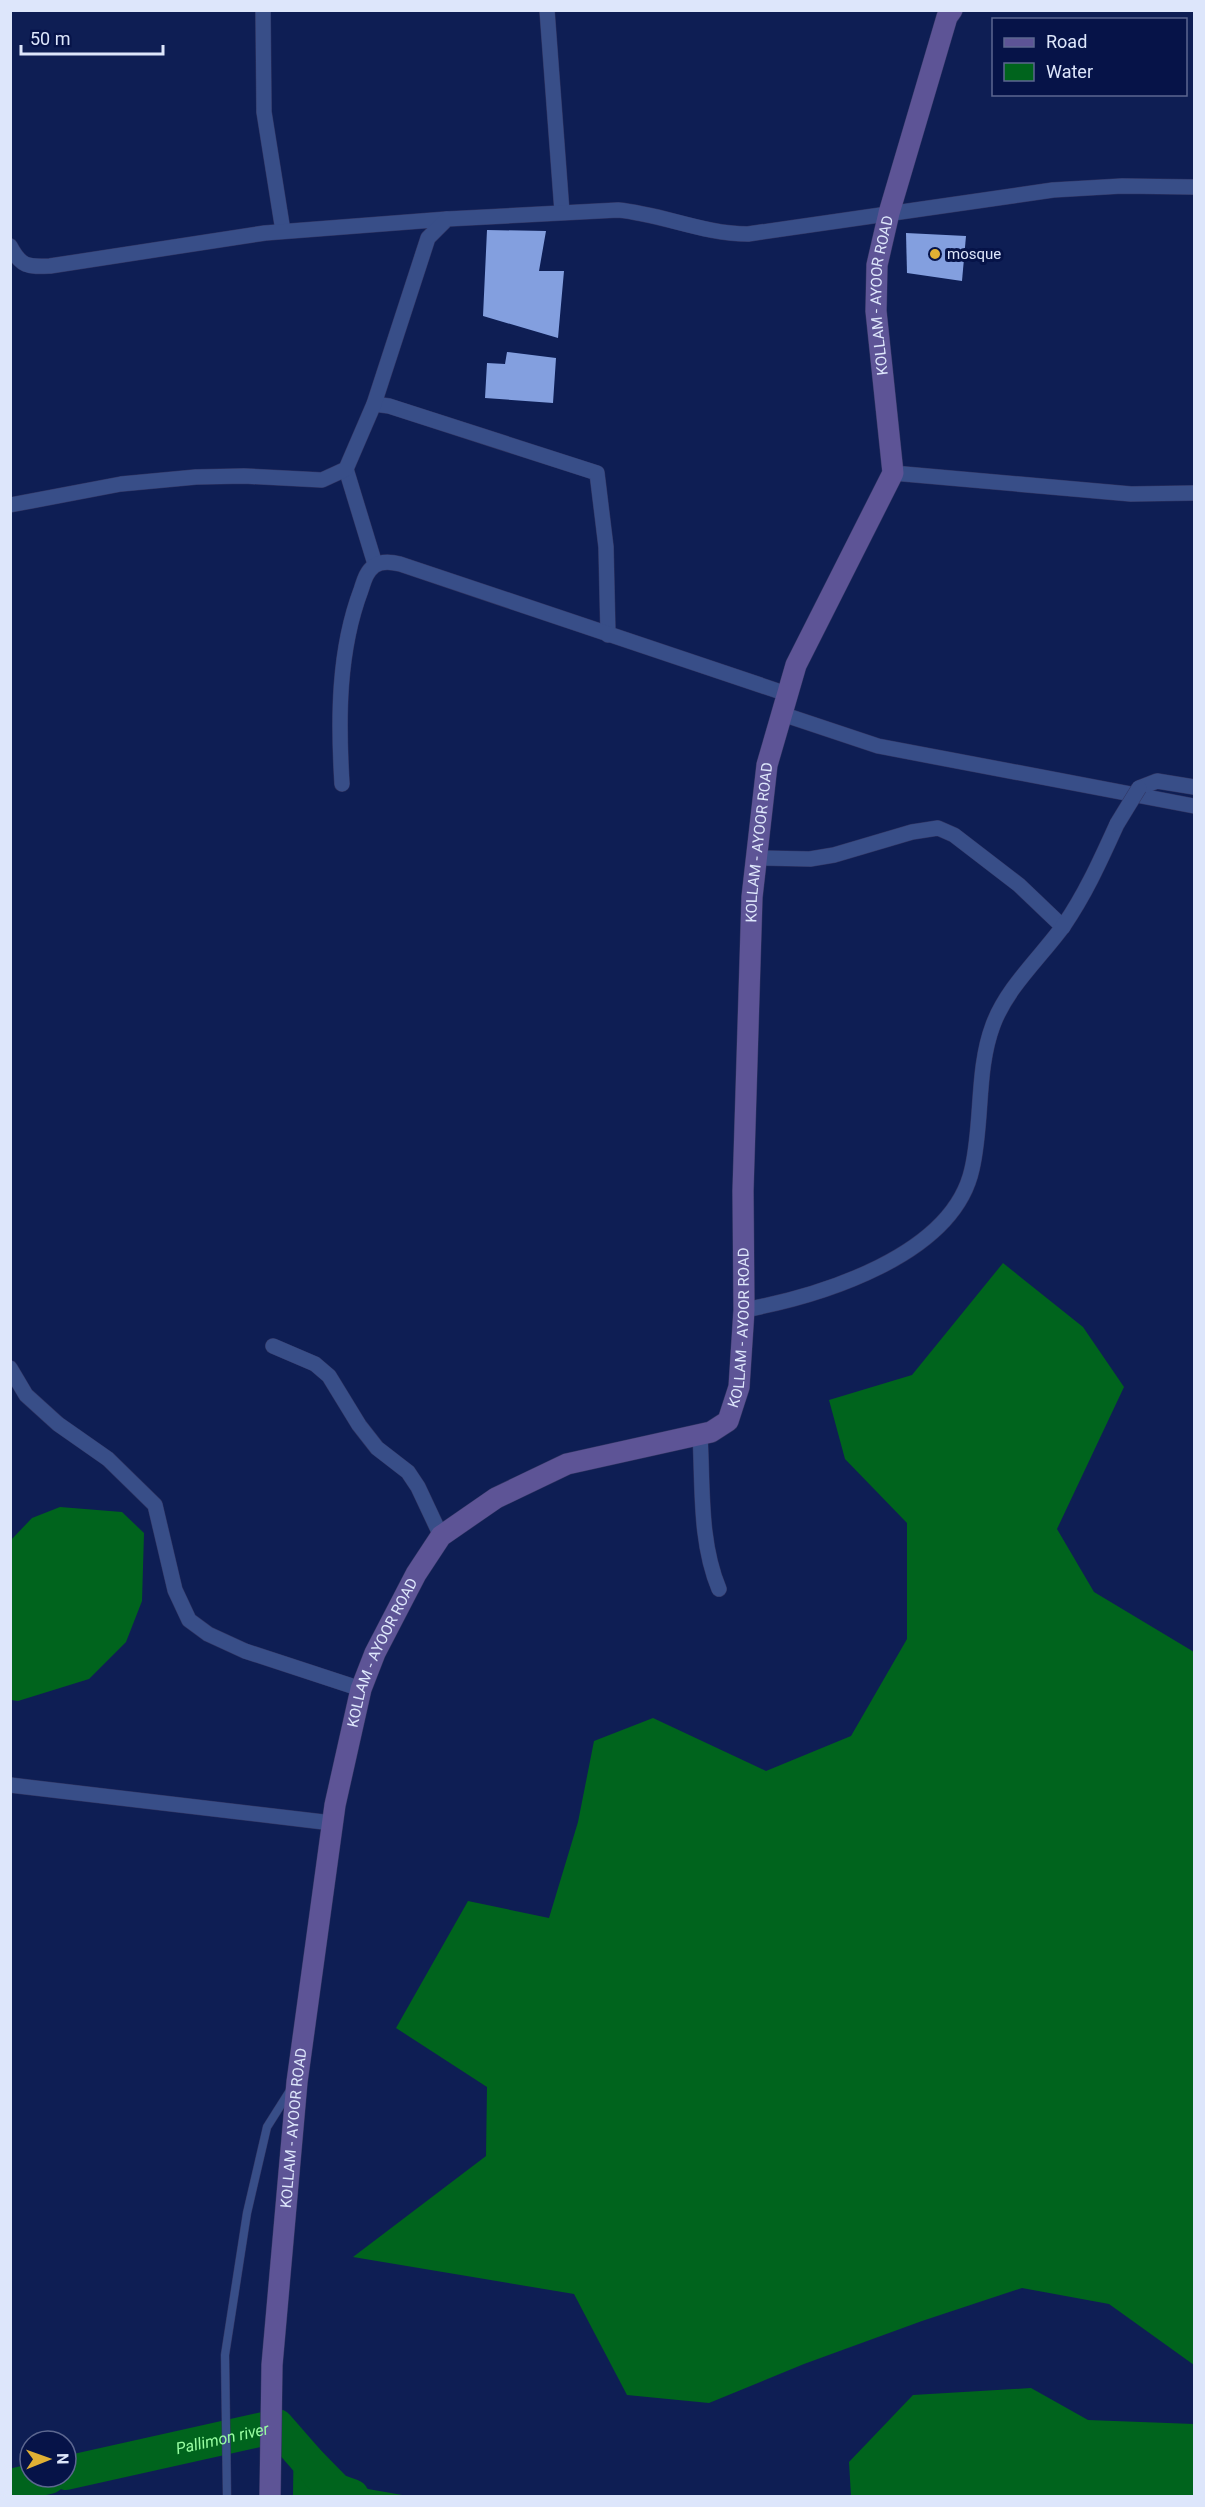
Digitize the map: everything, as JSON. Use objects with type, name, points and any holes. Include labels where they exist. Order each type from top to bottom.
[{"type":"main road","name":"KOLLAM - AYOOR ROAD","points":[[270,2496],[272,2365],[297,2082],[332,1823],[361,1689],[375,1653],[416,1574],[441,1536],[496,1498],[567,1464],[711,1432],[728,1421],[739,1388],[744,1310],[743,1191],[752,897],[767,765],[796,665],[893,473],[876,311],[877,265],[889,213],[947,17],[952,10]]},
{"type":"street","points":[[263,10],[264,112],[283,231]]},
{"type":"street","points":[[547,10],[562,212]]},
{"type":"street","points":[[10,246],[17,259],[30,267],[50,266],[283,231],[374,222],[562,212],[640,212],[730,234],[1053,190],[1122,186],[1194,187]]},
{"type":"street","points":[[10,505],[121,484],[196,477],[244,476],[322,480],[346,468],[374,404],[428,238],[447,219]]},
{"type":"street","points":[[374,404],[389,406],[597,473],[606,547],[608,635]]},
{"type":"street","points":[[346,468],[375,564]]},
{"type":"street","points":[[893,473],[1131,494],[1194,493]]},
{"type":"street","points":[[342,784],[340,735],[347,641],[353,610],[367,573],[375,564],[392,562],[608,635],[785,704],[878,746],[1194,806]]},
{"type":"street","points":[[744,1310],[795,1301],[862,1275],[920,1242],[957,1206],[972,1171],[986,1049],[993,1024],[1003,1004],[1063,927],[1092,879],[1117,824],[1139,788],[1157,781],[1194,787]]},
{"type":"street","points":[[757,858],[822,857],[912,832],[938,828],[954,835],[1019,885],[1063,927]]},
{"type":"street","points":[[273,1346],[315,1364],[329,1376],[359,1425],[377,1448],[408,1472],[418,1487],[441,1536]]},
{"type":"street","points":[[10,1368],[26,1395],[58,1424],[108,1459],[155,1505],[175,1590],[189,1620],[208,1634],[245,1651],[361,1689]]},
{"type":"street","points":[[699,1435],[706,1540],[711,1569],[720,1589]]},
{"type":"street","points":[[10,1785],[332,1823]]},
{"type":"lane","points":[[227,2496],[225,2355],[247,2213],[259,2152],[267,2127],[278,2106],[297,2082]]},
{"type":"water","points":[[1003,1263],[1083,1327],[1124,1387],[1057,1529],[1094,1592],[1194,1652],[1194,2365],[1109,2304],[1022,2288],[804,2364],[709,2403],[627,2395],[574,2294],[353,2257],[486,2156],[487,2087],[396,2028],[468,1901],[549,1918],[578,1822],[594,1741],[653,1718],[766,1771],[851,1736],[907,1639],[907,1523],[845,1459],[829,1400],[912,1375]]},
{"type":"water","points":[[60,1507],[122,1512],[144,1533],[142,1601],[126,1642],[89,1679],[18,1701],[11,1700],[11,1540],[32,1518]]},
{"type":"water","points":[[1031,2388],[1088,2420],[1194,2424],[1194,2496],[851,2496],[849,2462],[913,2395]]},
{"type":"water","points":[[294,2423],[346,2476],[368,2489],[408,2496],[293,2496]]},
{"type":"building","points":[[487,230],[546,231],[539,271],[564,271],[558,338],[483,316]]},
{"type":"building","name":"mosque","points":[[906,233],[966,236],[962,281],[907,273]]},
{"type":"building","points":[[507,352],[556,358],[553,403],[485,398],[487,363],[505,364]]},
{"type":"waterway","name":"Pallimon river","points":[[78,2470],[277,2426],[332,2489],[352,2496]]},
{"type":"waterway","name":"Pallimon river","points":[[10,2486],[18,2484]]},
{"type":"place","name":"mosque","points":[[935,254]]}]
